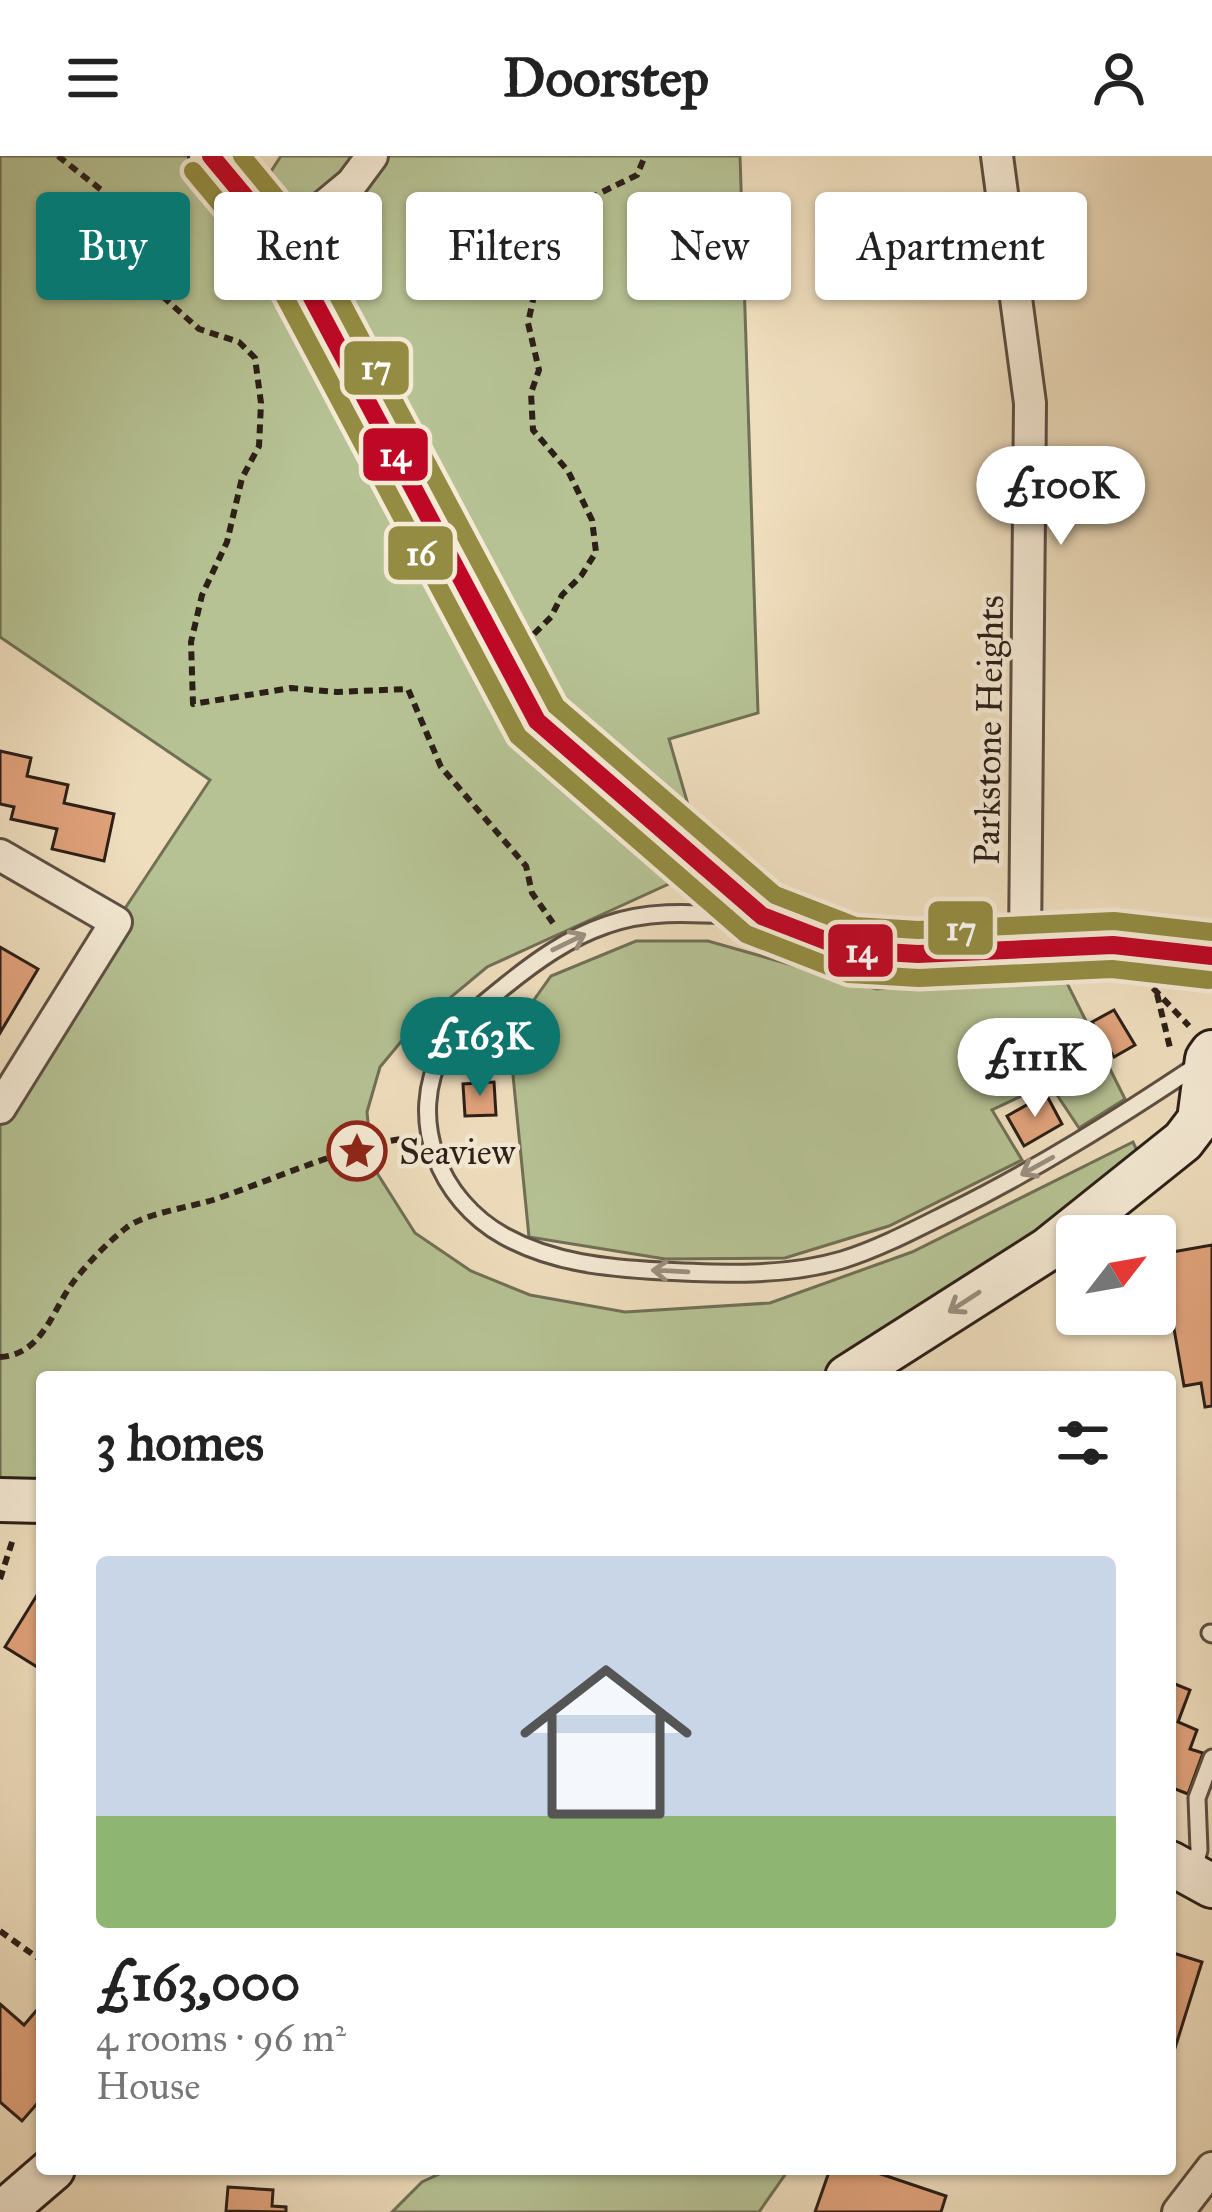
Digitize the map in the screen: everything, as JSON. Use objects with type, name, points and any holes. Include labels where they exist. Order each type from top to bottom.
[{"type":"street","points":[[212,156],[241,192]]},
{"type":"street","points":[[341,192],[372,156]]},
{"type":"street","name":"Parkstone Heights","points":[[997,156],[1030,403],[1025,946]]},
{"type":"street","points":[[313,300],[537,721],[763,916],[850,950],[918,954],[1113,945],[1212,956]]},
{"type":"street","points":[[0,855],[116,922],[0,1108]]},
{"type":"street","points":[[856,1371],[1048,1249],[1183,1142],[1199,1120],[1198,1056]]},
{"type":"street","points":[[0,1500],[36,1501]]},
{"type":"street","points":[[1178,2212],[1212,2168]]},
{"type":"street","points":[[4,2212],[46,2175]]},
{"type":"lane","points":[[763,916],[664,913],[607,924],[544,954],[468,1016],[443,1048],[430,1080],[427,1117],[447,1187],[474,1216],[505,1237],[587,1266],[707,1274],[793,1272],[886,1244],[972,1202],[1110,1125],[1198,1056]]},
{"type":"lane","points":[[1191,1875],[1199,1850],[1197,1798],[1212,1758]]},
{"type":"path","points":[[58,156],[104,192],[126,249],[152,287],[199,329],[239,342],[255,358],[261,403],[259,446],[242,478],[227,542],[202,595],[194,626],[190,642],[193,704],[291,688],[337,692],[408,688],[441,766],[526,866],[532,893],[553,922],[544,954]]},
{"type":"path","points":[[539,627],[596,552],[592,520],[568,471],[533,430],[531,392],[539,370],[528,323],[537,282],[579,231],[593,196],[637,175],[645,156]]},
{"type":"path","points":[[1113,945],[1157,993],[1198,1056]]},
{"type":"path","points":[[1157,993],[1198,1056]]},
{"type":"path","points":[[0,1357],[43,1334],[72,1283],[128,1225],[370,1144],[430,1134]]},
{"type":"path","points":[[0,1931],[36,1957]]},
{"type":"green space","points":[[0,156],[211,156],[242,192],[214,192],[214,300],[382,300],[382,192],[258,192],[281,156],[740,156],[741,192],[627,192],[627,300],[745,300],[758,713],[669,739],[706,867],[487,967],[409,1032],[380,1067],[367,1112],[372,1165],[415,1233],[471,1271],[530,1295],[625,1312],[770,1303],[912,1252],[1133,1142],[1146,1170],[1081,1215],[1056,1215],[1056,1232],[856,1371],[36,1371],[36,1501],[0,1500],[0,1108],[210,780],[0,637]]},
{"type":"green space","points":[[636,941],[708,941],[877,989],[1062,973],[1125,1099],[1079,1128],[1049,1083],[992,1110],[1022,1160],[889,1226],[785,1258],[665,1259],[529,1237],[509,1035],[551,976]]},
{"type":"green space","points":[[437,2175],[785,2175],[759,2212],[392,2212],[422,2182]]},
{"type":"building","points":[[0,751],[31,758],[27,776],[68,785],[64,803],[114,814],[104,861],[52,849],[57,829],[11,819],[14,807],[0,804]]},
{"type":"building","points":[[0,947],[38,969],[0,1033]]},
{"type":"building","points":[[1114,1010],[1135,1045],[1114,1057],[1092,1022]]},
{"type":"building","points":[[494,1082],[496,1115],[465,1116],[463,1084]]},
{"type":"building","points":[[1046,1094],[1062,1124],[1024,1146],[1007,1116]]},
{"type":"building","points":[[1212,1245],[1212,1406],[1205,1407],[1201,1383],[1184,1386],[1175,1335],[1176,1251]]},
{"type":"building","points":[[36,1597],[36,1666],[5,1647]]},
{"type":"building","points":[[1176,1684],[1190,1690],[1178,1722],[1197,1730],[1190,1749],[1203,1753],[1188,1794],[1176,1789]]},
{"type":"building","points":[[1176,1954],[1202,1962],[1176,2045]]},
{"type":"building","points":[[0,2004],[24,2025],[36,2011],[36,2105],[22,2121],[0,2102]]},
{"type":"building","points":[[828,2175],[884,2175],[946,2196],[941,2212],[815,2212]]},
{"type":"building","points":[[228,2187],[273,2190],[272,2206],[286,2207],[286,2212],[226,2211]]},
{"type":"transit line","name":"14","points":[[211,156],[282,241],[537,721],[762,916],[850,950],[918,954],[1113,945],[1212,956]]},
{"type":"transit line","name":"17","points":[[242,156],[303,230],[556,706],[775,895],[855,926],[918,930],[1114,921],[1212,932]]},
{"type":"transit line","name":"16","points":[[193,171],[262,254],[518,736],[746,934],[849,974],[919,978],[1112,969],[1209,980]]},
{"type":"place","name":"Seaview","points":[[357,1151]]}]
